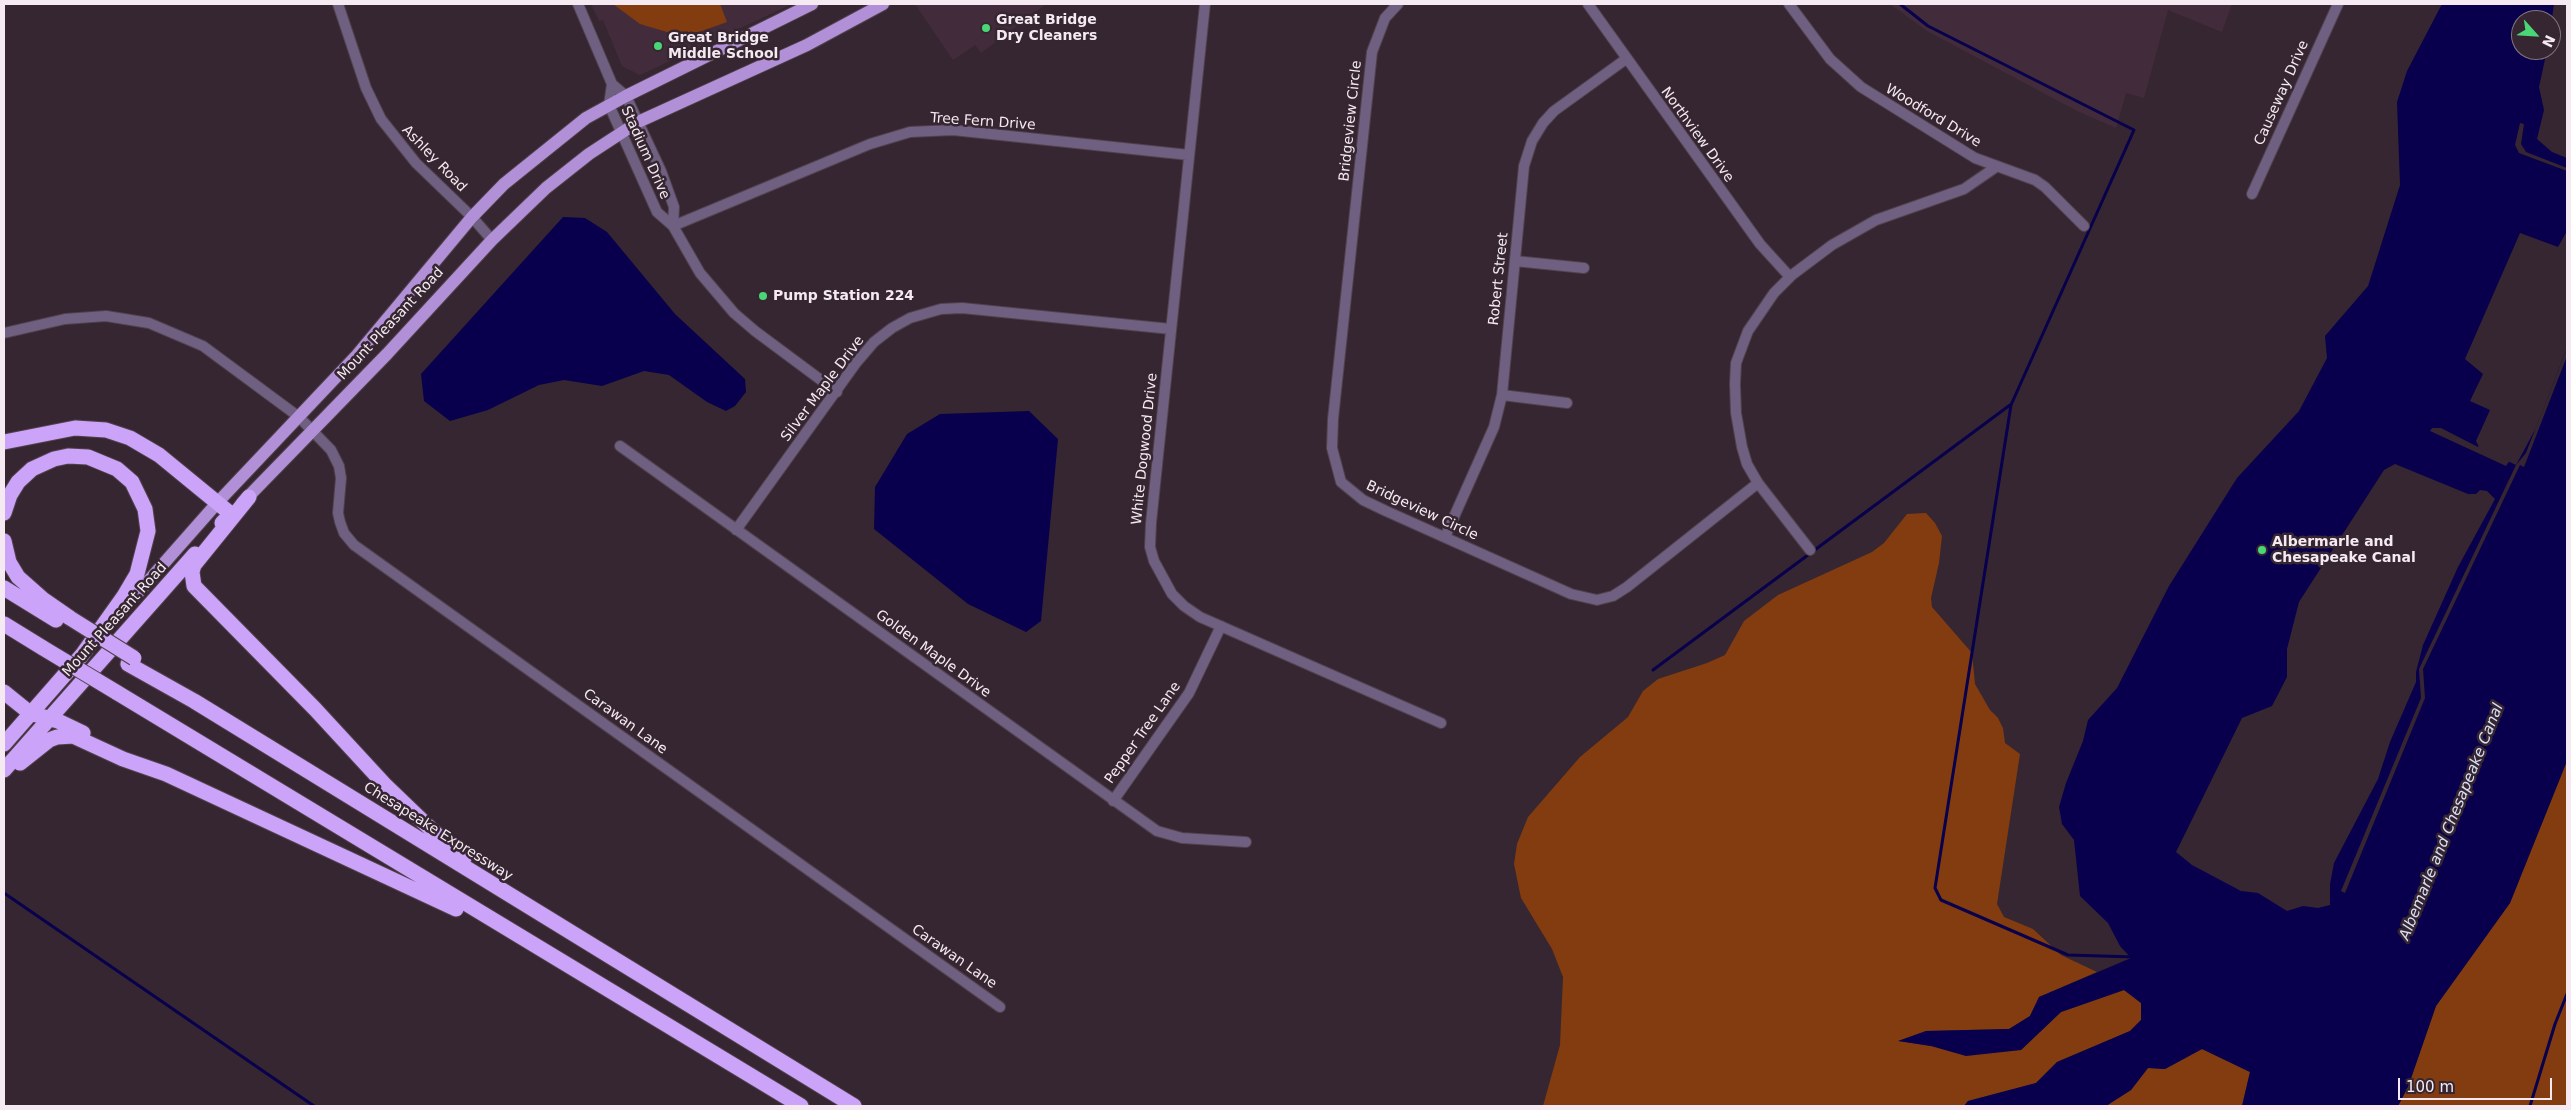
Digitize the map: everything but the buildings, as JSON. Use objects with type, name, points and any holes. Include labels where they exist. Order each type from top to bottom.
[{"type":"highway","points":[[4,442],[75,428],[118,434],[150,449],[231,514]]},
{"type":"highway","points":[[4,513],[10,495],[28,472],[45,462],[68,456],[88,458],[112,466],[132,482],[140,496],[148,520],[148,531],[137,574],[82,655]]},
{"type":"highway","points":[[249,497],[194,565],[192,572],[194,586],[437,835],[459,855],[537,903],[593,946]]},
{"type":"highway","name":"Mount Pleasant Road","points":[[4,770],[231,514]]},
{"type":"highway","points":[[4,541],[9,562],[18,577],[67,622]]},
{"type":"highway","name":"Chesapeake Expressway","points":[[4,588],[67,622],[131,661],[194,702],[854,1106]]},
{"type":"highway","points":[[4,624],[801,1106]]},
{"type":"highway","name":"Mount Pleasant Road","points":[[4,744],[82,655]]},
{"type":"highway","points":[[4,692],[30,713],[50,718],[458,910],[495,922]]},
{"type":"highway","points":[[4,777],[49,740],[67,735],[166,774]]},
{"type":"main road","name":"Mount Pleasant Road","points":[[82,655],[218,502],[401,305],[472,217],[504,184],[586,118],[626,96],[812,4]]},
{"type":"main road","name":"Mount Pleasant Road","points":[[231,514],[387,354],[492,240],[546,188],[589,154],[638,122],[807,45],[883,4]]},
{"type":"street","name":"Ashley Road","points":[[338,4],[366,88],[381,119],[416,163],[472,217],[492,240]]},
{"type":"street","name":"Stadium Drive","points":[[578,4],[612,84],[626,96],[638,122],[674,207],[673,226]]},
{"type":"street","name":"White Dogwood Drive","points":[[1205,4],[1150,547],[1160,574],[1172,594],[1191,612],[1441,723]]},
{"type":"street","name":"Bridgeview Circle","points":[[1398,4],[1385,18],[1372,52],[1333,419],[1332,448],[1338,477],[1349,491],[1363,500],[1570,594],[1603,599],[1628,587],[1758,483]]},
{"type":"street","name":"Northview Drive","points":[[1588,4],[1760,244],[1790,277]]},
{"type":"street","name":"Woodford Drive","points":[[1789,4],[1830,59],[1861,87],[1938,137],[1975,158],[2035,180],[2045,187],[2084,226]]},
{"type":"street","name":"Causeway Drive","points":[[2252,194],[2338,4]]},
{"type":"street","name":"Robert Street","points":[[1445,537],[1494,427],[1502,395],[1524,166],[1535,133],[1560,106],[1626,59]]},
{"type":"street","name":"Stadium Drive","points":[[612,84],[609,105],[657,212],[673,226],[700,273],[734,313],[765,339],[837,392]]},
{"type":"street","name":"Tree Fern Drive","points":[[673,226],[870,144],[910,132],[952,130],[1190,156]]},
{"type":"street","points":[[1810,550],[1758,483],[1747,464],[1738,428],[1735,384],[1736,364],[1740,349],[1759,312],[1790,277],[1832,246],[1876,220],[1964,189],[1996,167]]},
{"type":"street","points":[[1515,261],[1584,268]]},
{"type":"street","name":"Silver Maple Drive","points":[[736,530],[874,342],[892,328],[910,318],[941,310],[980,309],[1171,330]]},
{"type":"street","name":"Carawan Lane","points":[[4,333],[45,323],[106,316],[149,323],[203,346],[299,417],[313,429],[336,458],[341,478],[338,513],[344,533],[354,545],[1000,1007]]},
{"type":"street","points":[[1502,395],[1567,403]]},
{"type":"street","name":"Golden Maple Drive","points":[[620,446],[1157,831],[1189,839],[1246,842]]},
{"type":"street","name":"Pepper Tree Lane","points":[[1113,801],[1188,693],[1220,626]]},
{"type":"shaded area","name":"Great Bridge Middle School","points":[[591,4],[792,4],[640,75],[622,66],[603,20],[599,21]]},
{"type":"shaded area","points":[[613,4],[720,4],[727,22],[699,32],[667,32],[640,24]]},
{"type":"shaded area","points":[[915,4],[1046,4],[981,53],[975,45],[953,60]]},
{"type":"shaded area","points":[[1890,4],[2232,4],[2222,32],[2168,10],[2144,98],[2126,93],[2116,128],[2077,111],[1927,31]]},
{"type":"shaded area","points":[[1926,513],[1935,523],[1942,536],[1939,563],[1931,598],[1932,607],[1972,653],[1975,684],[1990,710],[1998,718],[2003,728],[2005,743],[2020,754],[1997,904],[2004,917],[2033,929],[2061,955],[2097,972],[2039,997],[2030,1016],[2009,1029],[1926,1031],[1899,1041],[1931,1046],[2021,1050],[2061,1012],[2124,990],[2141,1003],[2141,1020],[2130,1031],[2057,1062],[2036,1083],[1968,1101],[1964,1106],[1543,1106],[1560,1045],[1563,977],[1552,949],[1521,898],[1514,864],[1517,844],[1528,817],[1580,757],[1628,717],[1643,691],[1658,679],[1725,655],[1744,621],[1778,595],[1872,552],[1884,543],[1907,514]]},
{"type":"shaded area","points":[[2567,761],[2567,1106],[2398,1106],[2408,1087],[2436,1006],[2510,903]]},
{"type":"shaded area","points":[[2202,1049],[2250,1072],[2242,1106],[2106,1106],[2131,1090],[2148,1068],[2165,1069]]},
{"type":"water","name":"Albermarle and Chesapeake Canal","points":[[2442,4],[2554,4],[2553,10],[2511,10],[2511,60],[2545,60],[2539,87],[2544,110],[2537,139],[2552,152],[2567,158],[2567,231],[2558,247],[2520,233],[2465,359],[2483,374],[2470,401],[2490,410],[2476,441],[2479,447],[2516,465],[2536,428],[2567,348],[2567,761],[2510,903],[2436,1006],[2408,1087],[2398,1106],[2242,1106],[2250,1072],[2202,1049],[2165,1069],[2148,1068],[2131,1090],[2106,1106],[1964,1106],[1968,1101],[2036,1083],[2057,1062],[2130,1031],[2141,1020],[2141,1003],[2124,990],[2061,1012],[2021,1050],[1966,1056],[1931,1046],[1898,1041],[1926,1031],[2009,1029],[2030,1016],[2039,997],[2131,958],[2120,946],[2108,923],[2080,896],[2074,840],[2062,824],[2059,807],[2066,783],[2083,741],[2088,720],[2117,688],[2169,586],[2237,478],[2299,411],[2327,358],[2325,336],[2368,286],[2400,185],[2397,102],[2407,71]],"holes":[[[2395,464],[2468,494],[2476,494],[2480,490],[2487,491],[2495,499],[2458,567],[2423,645],[2416,672],[2416,682],[2390,742],[2378,779],[2334,863],[2330,884],[2330,905],[2318,908],[2303,906],[2287,911],[2258,893],[2241,891],[2192,865],[2176,852],[2242,718],[2272,706],[2287,677],[2287,649],[2299,602],[2384,470]]]},
{"type":"water","points":[[563,217],[585,218],[607,232],[675,314],[745,379],[746,392],[735,406],[726,411],[707,402],[669,375],[644,371],[602,386],[564,380],[539,385],[488,410],[450,421],[424,401],[421,374]]},
{"type":"water","points":[[1029,411],[1058,439],[1041,621],[1026,632],[968,604],[874,529],[875,487],[907,434],[940,414]]},
{"type":"pier","points":[[2520,123],[2524,124],[2521,144],[2526,152],[2567,168],[2567,171],[2519,153],[2515,145]]},
{"type":"pier","points":[[2567,348],[2567,356],[2524,467],[2520,465],[2423,669],[2425,698],[2345,893],[2341,891],[2421,698],[2419,669],[2516,465],[2526,453]]},
{"type":"pier","points":[[2432,428],[2441,428],[2478,447],[2480,444],[2510,460],[2506,466],[2430,431]]},
{"type":"waterway","points":[[1900,4],[1928,26],[2134,130],[2011,405],[1935,888],[1941,900],[2068,955],[2135,957]]},
{"type":"waterway","points":[[1653,670],[2010,405]]},
{"type":"waterway","points":[[4,893],[314,1106]]},
{"type":"waterway","points":[[2530,1106],[2555,1024],[2567,994]]},
{"type":"place","name":"Great Bridge Dry Cleaners","points":[[986,28]]},
{"type":"place","name":"Great Bridge Middle School","points":[[658,46]]},
{"type":"place","name":"Pump Station 224","points":[[763,296]]},
{"type":"place","name":"Albermarle and Chesapeake Canal","points":[[2262,550]]},
{"type":"water label","name":"Albemarle and Chesapeake Canal","points":[[2452,822]]}]
